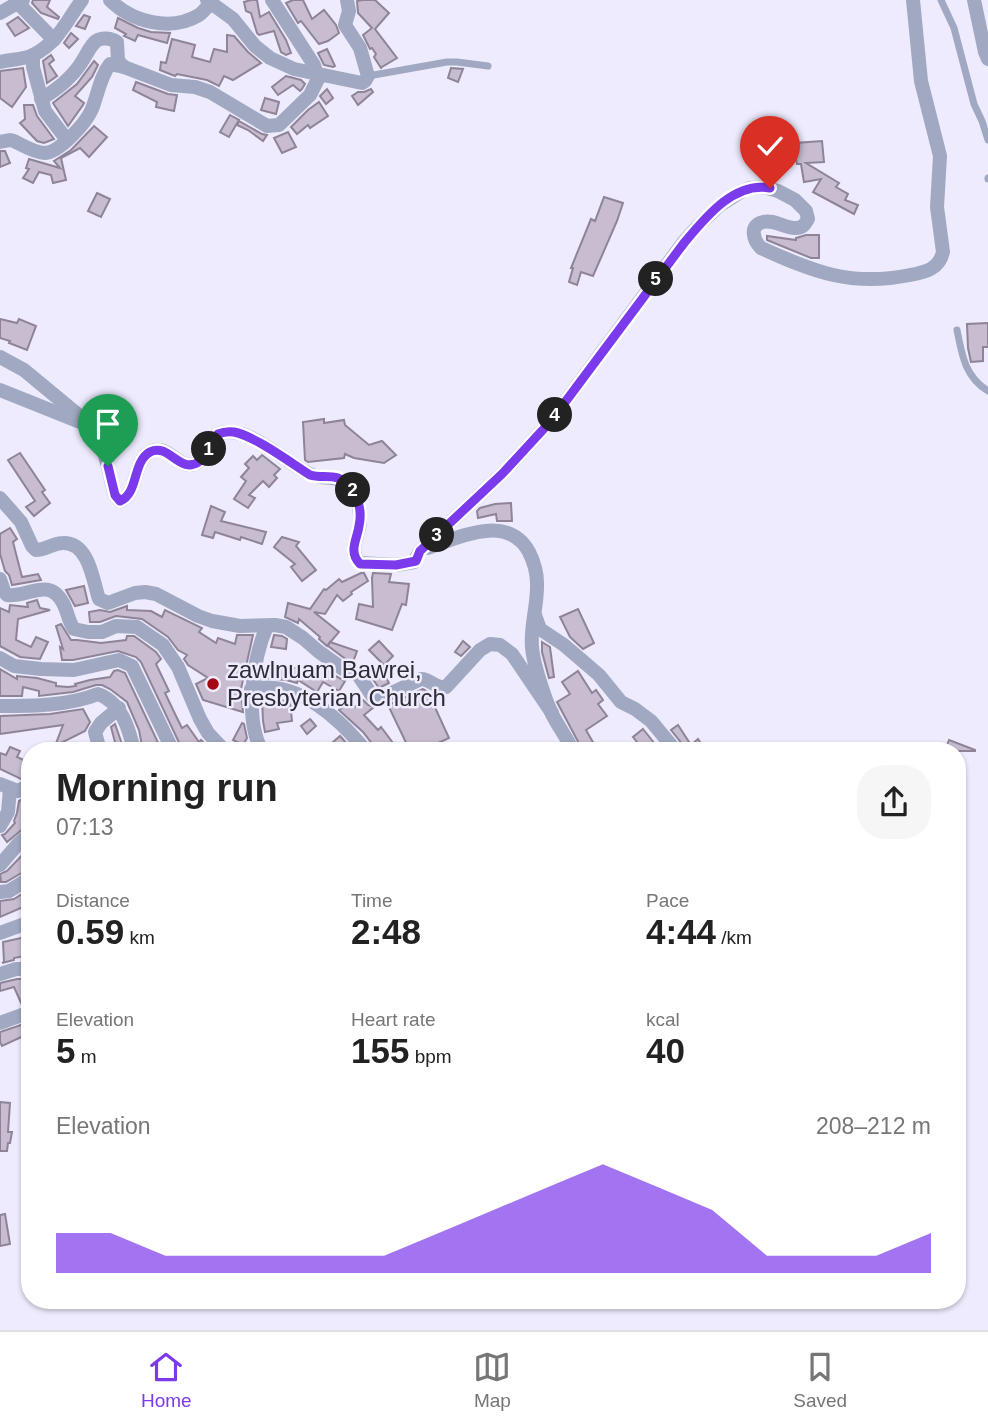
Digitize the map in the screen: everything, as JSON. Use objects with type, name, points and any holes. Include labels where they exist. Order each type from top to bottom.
[{"type":"street","points":[[0,62],[33,55],[54,40],[82,0]]},
{"type":"street","points":[[110,0],[122,11],[144,20],[167,24],[198,15],[209,2],[233,19],[266,56],[285,66],[359,83],[365,81],[368,76],[360,48],[345,25],[349,11],[347,0]]},
{"type":"street","points":[[0,142],[14,141],[47,153],[67,140],[90,114],[110,64],[171,85],[195,87],[210,92],[267,126],[273,127],[285,122],[318,83],[317,73],[272,0]]},
{"type":"street","points":[[0,357],[24,370],[91,426],[106,455],[115,495],[120,501],[129,494],[135,474],[148,453],[161,450],[190,465],[201,461],[218,434],[232,431],[249,437],[310,475],[338,478],[350,487],[358,504],[360,525],[353,547],[360,564],[396,565],[416,561],[420,551],[502,474],[551,421],[684,243],[698,226],[734,195],[750,188],[764,187],[778,191],[802,206],[808,219],[801,228],[767,221],[757,225],[753,234],[761,247],[818,271],[852,279],[871,280],[914,275],[931,270],[937,265],[943,252],[937,207],[940,156],[921,81],[913,0]]},
{"type":"street","points":[[974,0],[988,59]]},
{"type":"street","points":[[0,13],[19,1],[54,40]]},
{"type":"street","points":[[41,99],[66,81],[99,39],[117,41],[118,61],[124,67]]},
{"type":"street","points":[[33,55],[33,67],[45,111],[67,140]]},
{"type":"street","points":[[0,390],[91,426]]},
{"type":"street","points":[[0,498],[21,522],[36,550],[65,542],[78,549],[89,564],[103,602],[108,603],[145,592],[156,594],[212,621],[240,626],[286,627],[342,669],[357,673],[373,697],[381,698],[421,679],[426,679],[437,687],[446,687],[480,650],[490,644],[500,645],[512,654],[568,742]]},
{"type":"street","points":[[420,551],[470,534],[492,530],[506,531],[525,545],[534,562],[537,583],[532,647],[552,713]]},
{"type":"street","points":[[0,579],[7,595],[45,589],[57,595],[63,601],[74,629],[102,632],[116,626],[137,627],[163,645],[178,667],[200,719],[216,742]]},
{"type":"street","points":[[534,614],[540,629],[564,645],[599,675],[621,702],[651,722],[668,742]]},
{"type":"street","points":[[258,742],[251,689],[256,657],[267,626]]},
{"type":"street","points":[[0,658],[14,666],[41,669],[74,670],[119,660],[132,666],[169,742]]},
{"type":"street","points":[[251,689],[281,688],[304,697],[322,708],[358,742]]},
{"type":"street","points":[[0,706],[54,704],[83,700],[98,694],[112,700],[119,709],[131,742]]},
{"type":"street","points":[[98,742],[95,732],[101,723],[119,709]]},
{"type":"street","points":[[0,826],[8,812],[5,787]]},
{"type":"street","points":[[0,865],[21,842]]},
{"type":"street","points":[[0,892],[21,885]]},
{"type":"street","points":[[0,933],[21,925]]},
{"type":"street","points":[[0,974],[21,969]]},
{"type":"street","points":[[0,1023],[21,1015]]},
{"type":"lane","points":[[941,0],[954,28],[974,104],[988,141]]},
{"type":"lane","points":[[368,76],[447,62],[488,66]]},
{"type":"lane","points":[[957,330],[964,365],[971,377],[988,391]]},
{"type":"building","points":[[33,0],[50,0],[47,7],[58,19],[41,13],[32,3]]},
{"type":"building","points":[[257,0],[260,17],[269,12],[291,53],[286,55],[281,52],[274,31],[259,35],[257,33],[251,13],[246,11],[244,2]]},
{"type":"building","points":[[303,0],[312,19],[324,10],[339,33],[319,44],[301,21],[298,23],[286,3]]},
{"type":"building","points":[[375,0],[389,13],[375,29],[397,58],[381,68],[374,57],[376,54],[370,49],[363,35],[372,28],[358,13],[357,1]]},
{"type":"building","points":[[84,15],[90,17],[85,29],[76,26]]},
{"type":"building","points":[[18,17],[29,28],[15,36],[7,24]]},
{"type":"building","points":[[118,18],[151,32],[170,33],[167,43],[138,35],[135,41],[124,36],[126,34],[115,28]]},
{"type":"building","points":[[71,33],[78,39],[69,48],[64,43]]},
{"type":"building","points":[[227,35],[234,36],[261,63],[233,80],[224,76],[219,86],[207,80],[177,74],[175,76],[160,70],[161,62],[166,63],[172,39],[195,45],[192,57],[210,62],[214,49],[227,52]]},
{"type":"building","points":[[327,49],[335,66],[333,67],[324,65],[318,53]]},
{"type":"building","points":[[51,55],[54,60],[49,64],[57,76],[47,83],[43,61]]},
{"type":"building","points":[[94,61],[98,65],[92,77],[75,96],[84,103],[68,126],[53,103],[77,84]]},
{"type":"building","points":[[23,68],[26,87],[12,107],[0,98],[0,71]]},
{"type":"building","points":[[451,68],[463,69],[458,82],[448,78]]},
{"type":"building","points":[[286,76],[301,80],[305,84],[300,91],[293,85],[278,95],[272,87]]},
{"type":"building","points":[[136,82],[177,95],[174,111],[156,107],[157,102],[133,90]]},
{"type":"building","points":[[327,89],[333,98],[326,104],[320,96]]},
{"type":"building","points":[[371,89],[373,92],[358,105],[352,96]]},
{"type":"building","points":[[265,98],[279,102],[276,114],[261,110]]},
{"type":"building","points":[[319,102],[328,116],[310,128],[308,125],[297,134],[291,127]]},
{"type":"building","points":[[24,105],[33,105],[37,116],[54,139],[44,143],[37,141],[20,123],[25,119]]},
{"type":"building","points":[[230,115],[239,120],[229,137],[220,132]]},
{"type":"building","points":[[239,121],[267,135],[263,141],[237,125]]},
{"type":"building","points":[[94,126],[107,137],[89,157],[80,148],[61,158],[66,180],[53,183],[51,175],[39,172],[33,183],[23,178],[29,169],[26,168],[29,159],[60,168],[54,161],[71,150]]},
{"type":"building","points":[[288,132],[296,147],[282,153],[274,138]]},
{"type":"building","points":[[822,141],[824,162],[806,163],[839,183],[836,187],[848,194],[845,200],[858,205],[854,214],[813,192],[821,179],[804,182],[801,164],[797,164],[796,159],[779,163],[777,153],[795,148],[795,143]]},
{"type":"building","points":[[0,151],[5,151],[10,163],[0,167]]},
{"type":"building","points":[[97,193],[110,199],[101,217],[88,211]]},
{"type":"building","points":[[604,197],[623,203],[593,276],[581,272],[577,285],[569,282],[571,268],[591,219],[595,221]]},
{"type":"building","points":[[806,235],[819,235],[819,258],[811,258],[767,240],[767,236],[796,240]]},
{"type":"building","points":[[0,319],[17,323],[19,319],[36,326],[27,350],[0,338]]},
{"type":"building","points":[[988,323],[988,347],[983,347],[983,361],[971,362],[967,324]]},
{"type":"building","points":[[324,419],[324,423],[344,420],[345,425],[369,445],[382,441],[396,455],[384,463],[345,454],[344,458],[308,462],[305,460],[303,422]]},
{"type":"building","points":[[20,453],[45,490],[42,492],[50,503],[34,516],[26,507],[35,501],[8,460]]},
{"type":"building","points":[[262,455],[280,469],[274,475],[277,478],[269,487],[263,481],[249,495],[255,498],[248,508],[234,499],[246,481],[241,477],[249,468],[245,464],[253,456],[257,460]]},
{"type":"building","points":[[511,503],[512,521],[497,521],[496,514],[478,518],[477,511],[480,508]]},
{"type":"building","points":[[211,506],[225,512],[221,521],[266,532],[262,544],[215,532],[213,538],[202,535]]},
{"type":"building","points":[[10,528],[17,539],[13,542],[22,577],[38,574],[41,580],[12,585],[0,554],[0,534]]},
{"type":"building","points":[[282,537],[299,542],[296,546],[316,570],[302,581],[291,567],[295,564],[274,547]]},
{"type":"building","points":[[364,573],[368,581],[343,601],[337,595],[325,614],[314,612],[339,632],[327,646],[299,619],[298,623],[285,617],[288,603],[310,609],[324,589],[339,579],[342,582]]},
{"type":"building","points":[[373,573],[391,574],[389,582],[409,584],[406,605],[402,604],[392,630],[356,619],[359,604],[373,607]]},
{"type":"building","points":[[84,586],[88,603],[75,606],[66,590]]},
{"type":"building","points":[[37,600],[40,608],[50,610],[18,619],[16,640],[31,647],[36,637],[48,642],[40,659],[20,657],[0,646],[0,608],[9,612],[10,605],[28,607],[27,603]]},
{"type":"building","points":[[127,606],[127,610],[151,611],[162,617],[165,610],[202,628],[199,632],[216,643],[218,638],[235,644],[237,635],[253,635],[241,689],[243,712],[203,700],[196,684],[208,678],[188,665],[184,659],[187,655],[178,650],[168,637],[142,619],[116,616],[100,622],[90,622],[89,612],[110,612]]},
{"type":"building","points":[[578,609],[594,643],[583,649],[570,637],[560,617]]},
{"type":"building","points":[[61,624],[71,640],[101,643],[126,640],[127,636],[134,636],[156,652],[161,659],[156,664],[169,691],[165,693],[182,728],[187,725],[199,742],[179,742],[141,662],[136,657],[118,651],[62,660],[60,647],[63,649],[56,626]]},
{"type":"building","points":[[274,635],[287,639],[286,649],[271,647]]},
{"type":"building","points":[[379,641],[393,656],[384,665],[369,650]]},
{"type":"building","points":[[463,641],[470,647],[461,656],[455,652]]},
{"type":"building","points":[[330,642],[357,651],[353,662],[328,646]]},
{"type":"building","points":[[542,642],[550,647],[554,677],[549,678]]},
{"type":"building","points":[[279,664],[311,672],[316,665],[345,681],[339,691],[323,682],[317,692],[298,680],[297,683],[263,678],[265,668]]},
{"type":"building","points":[[381,668],[389,683],[379,688],[370,675]]},
{"type":"building","points":[[0,669],[17,679],[17,676],[37,678],[56,683],[56,686],[68,687],[110,677],[118,670],[125,673],[158,742],[141,742],[127,702],[102,685],[39,696],[39,691],[23,687],[22,696],[0,696]]},
{"type":"building","points":[[578,671],[592,693],[596,690],[603,700],[598,704],[607,716],[586,730],[593,742],[578,742],[557,702],[570,694],[562,682]]},
{"type":"building","points":[[423,689],[428,692],[449,738],[440,742],[406,742],[388,705]]},
{"type":"building","points":[[262,698],[290,702],[292,721],[277,723],[279,729],[265,732]]},
{"type":"building","points":[[363,700],[374,707],[364,715],[378,730],[381,727],[392,742],[371,742],[339,710],[350,701],[355,707]]},
{"type":"building","points":[[83,709],[90,722],[85,731],[63,742],[57,742],[63,725],[0,734],[0,716],[50,714]]},
{"type":"building","points":[[310,719],[316,726],[307,734],[301,726]]},
{"type":"building","points":[[242,723],[244,724],[247,738],[245,742],[233,740]]},
{"type":"building","points":[[115,724],[121,742],[115,742],[111,727]]},
{"type":"building","points":[[678,725],[689,742],[681,742],[671,730]]},
{"type":"building","points":[[643,729],[653,742],[637,742],[633,737]]},
{"type":"building","points":[[340,736],[345,742],[333,742]]},
{"type":"building","points":[[10,747],[20,751],[17,757],[21,759],[21,779],[0,769],[0,753],[6,755]]},
{"type":"building","points":[[21,800],[21,830],[7,842],[2,835],[15,823]]},
{"type":"building","points":[[21,856],[21,873],[1,882],[0,874],[7,871]]},
{"type":"building","points":[[21,895],[21,908],[0,917],[0,901],[14,899]]},
{"type":"building","points":[[21,938],[21,957],[2,963],[3,942]]},
{"type":"building","points":[[21,979],[21,1003],[14,987],[0,991],[0,983]]},
{"type":"building","points":[[21,1025],[21,1037],[2,1046],[0,1032]]},
{"type":"building","points":[[0,1102],[10,1103],[8,1132],[12,1132],[7,1151],[0,1151]]},
{"type":"building","points":[[5,1214],[10,1244],[0,1246],[0,1215]]},
{"type":"place","name":"zawlnuam Bawrei, Presbyterian Church","points":[[213,684]]},
{"type":"route","points":[[108,466],[115,495],[120,501],[124,500],[148,453],[161,450],[185,465],[195,464],[201,461],[218,434],[232,431],[249,437],[310,475],[338,478],[354,491],[360,525],[353,547],[360,564],[396,565],[416,561],[420,551],[502,474],[551,421],[698,226],[734,195],[750,188],[770,188]]}]
